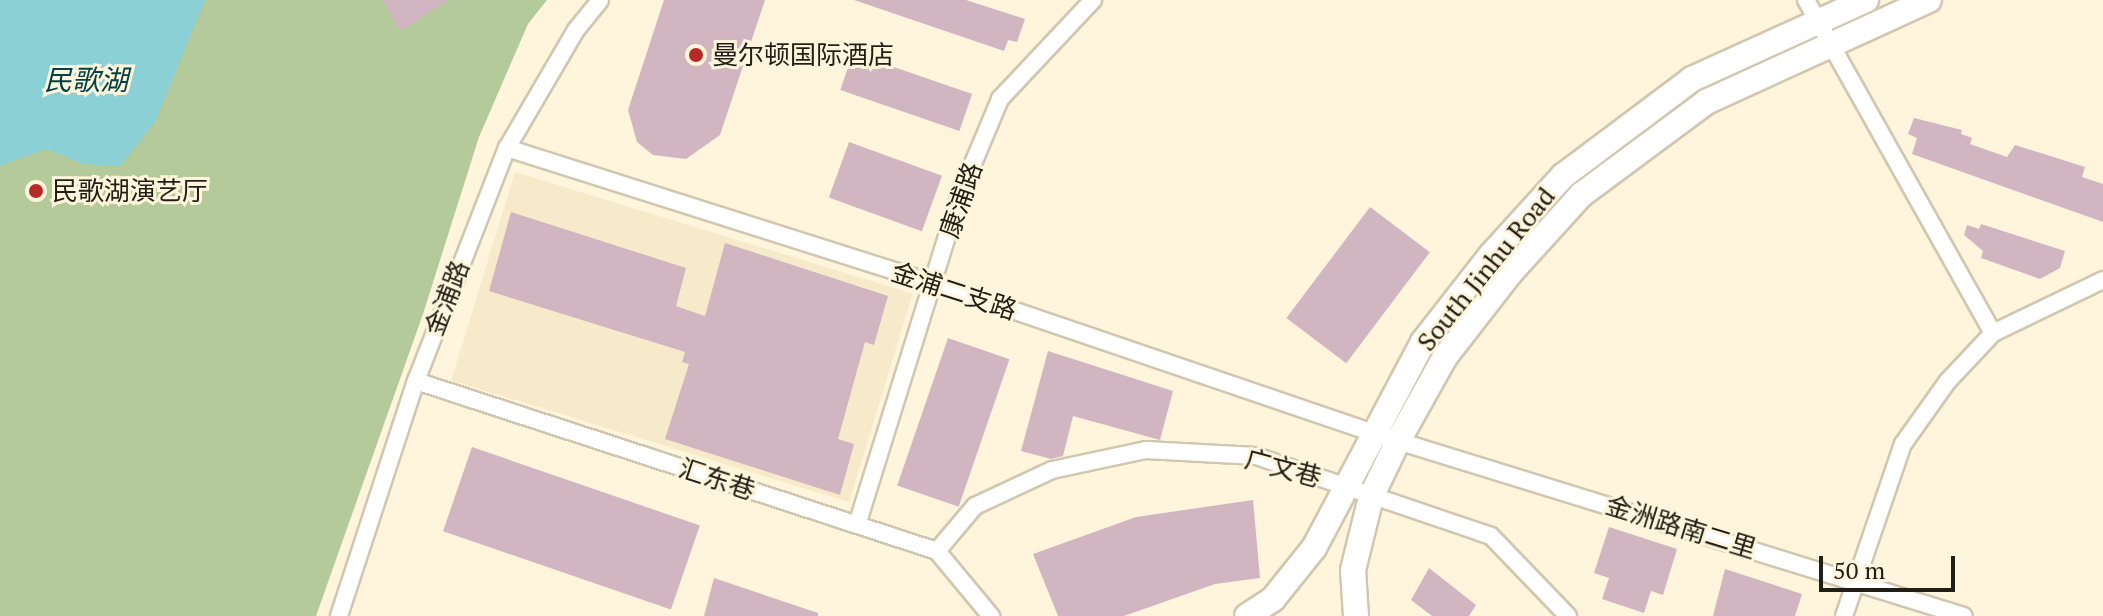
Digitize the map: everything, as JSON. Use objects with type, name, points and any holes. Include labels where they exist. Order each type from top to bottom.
[{"type":"main road","name":"South Jinhu Road","points":[[1247,616],[1294,576],[1347,487],[1374,429],[1423,342],[1491,255],[1563,176],[1692,79],[1866,0]]},
{"type":"main road","name":"South Jinhu Road","points":[[1356,616],[1353,570],[1371,497],[1398,441],[1445,357],[1511,272],[1581,195],[1706,102],[1929,0]]},
{"type":"street","name":"金浦路","points":[[339,616],[416,381],[507,148],[576,30],[600,0]]},
{"type":"street","name":"康浦路","points":[[857,525],[961,192],[1000,99],[1093,0]]},
{"type":"street","points":[[1806,0],[1993,333]]},
{"type":"street","name":"金浦二支路","points":[[507,148],[933,283],[1374,429],[1398,441]]},
{"type":"street","points":[[1844,616],[1903,444],[1947,382],[1993,333],[2103,280]]},
{"type":"street","name":"汇东巷","points":[[416,381],[937,551]]},
{"type":"street","name":"金洲路南二里","points":[[1398,441],[1964,616]]},
{"type":"street","name":"广文巷","points":[[937,551],[975,506],[1052,470],[1146,450],[1256,456],[1491,536],[1568,616]]},
{"type":"street","points":[[937,551],[991,616]]},
{"type":"shaded area","points":[[515,172],[913,294],[849,502],[451,380]]},
{"type":"green space","points":[[0,0],[547,0],[528,24],[479,137],[423,314],[316,616],[0,616]]},
{"type":"water","name":"民歌湖","points":[[0,0],[205,0],[155,122],[120,166],[84,164],[46,149],[0,166]]},
{"type":"building","points":[[382,0],[449,0],[400,31]]},
{"type":"building","name":"曼尔顿国际酒店","points":[[664,0],[765,0],[720,135],[686,159],[653,155],[637,142],[628,110]]},
{"type":"building","points":[[854,0],[966,0],[1025,19],[1017,42],[1008,40],[1004,51]]},
{"type":"building","points":[[853,53],[972,94],[959,131],[840,90]]},
{"type":"building","points":[[1914,118],[1962,130],[1961,134],[1972,138],[1970,144],[2007,157],[2015,145],[2085,167],[2082,177],[2103,184],[2103,222],[1912,154],[1917,138],[1908,134]]},
{"type":"building","points":[[849,142],[942,176],[922,231],[829,197]]},
{"type":"building","points":[[1370,207],[1430,252],[1346,363],[1286,318]]},
{"type":"building","points":[[511,212],[686,268],[676,306],[705,316],[725,243],[888,296],[874,345],[865,342],[838,439],[854,444],[840,495],[665,439],[689,364],[682,362],[685,352],[489,291]]},
{"type":"building","points":[[1981,224],[2065,251],[2060,268],[2040,279],[1981,258],[1983,251],[1964,235],[1967,225],[1979,229]]},
{"type":"building","points":[[948,338],[1009,359],[959,507],[897,486]]},
{"type":"building","points":[[1048,351],[1173,391],[1160,440],[1073,416],[1063,456],[1051,459],[1021,451]]},
{"type":"building","points":[[472,447],[700,525],[671,610],[443,531]]},
{"type":"building","points":[[1253,500],[1260,578],[1215,584],[1124,616],[1058,616],[1033,554],[1136,517]]},
{"type":"building","points":[[1609,527],[1677,549],[1663,595],[1651,591],[1644,613],[1602,599],[1609,578],[1594,573]]},
{"type":"building","points":[[1429,568],[1476,605],[1469,616],[1432,616],[1411,600]]},
{"type":"building","points":[[1725,569],[1802,594],[1795,616],[1713,616]]},
{"type":"building","points":[[714,578],[818,613],[818,616],[704,616]]},
{"type":"place","name":"曼尔顿国际酒店","points":[[696,55]]},
{"type":"place","name":"民歌湖演艺厅","points":[[36,191]]}]
